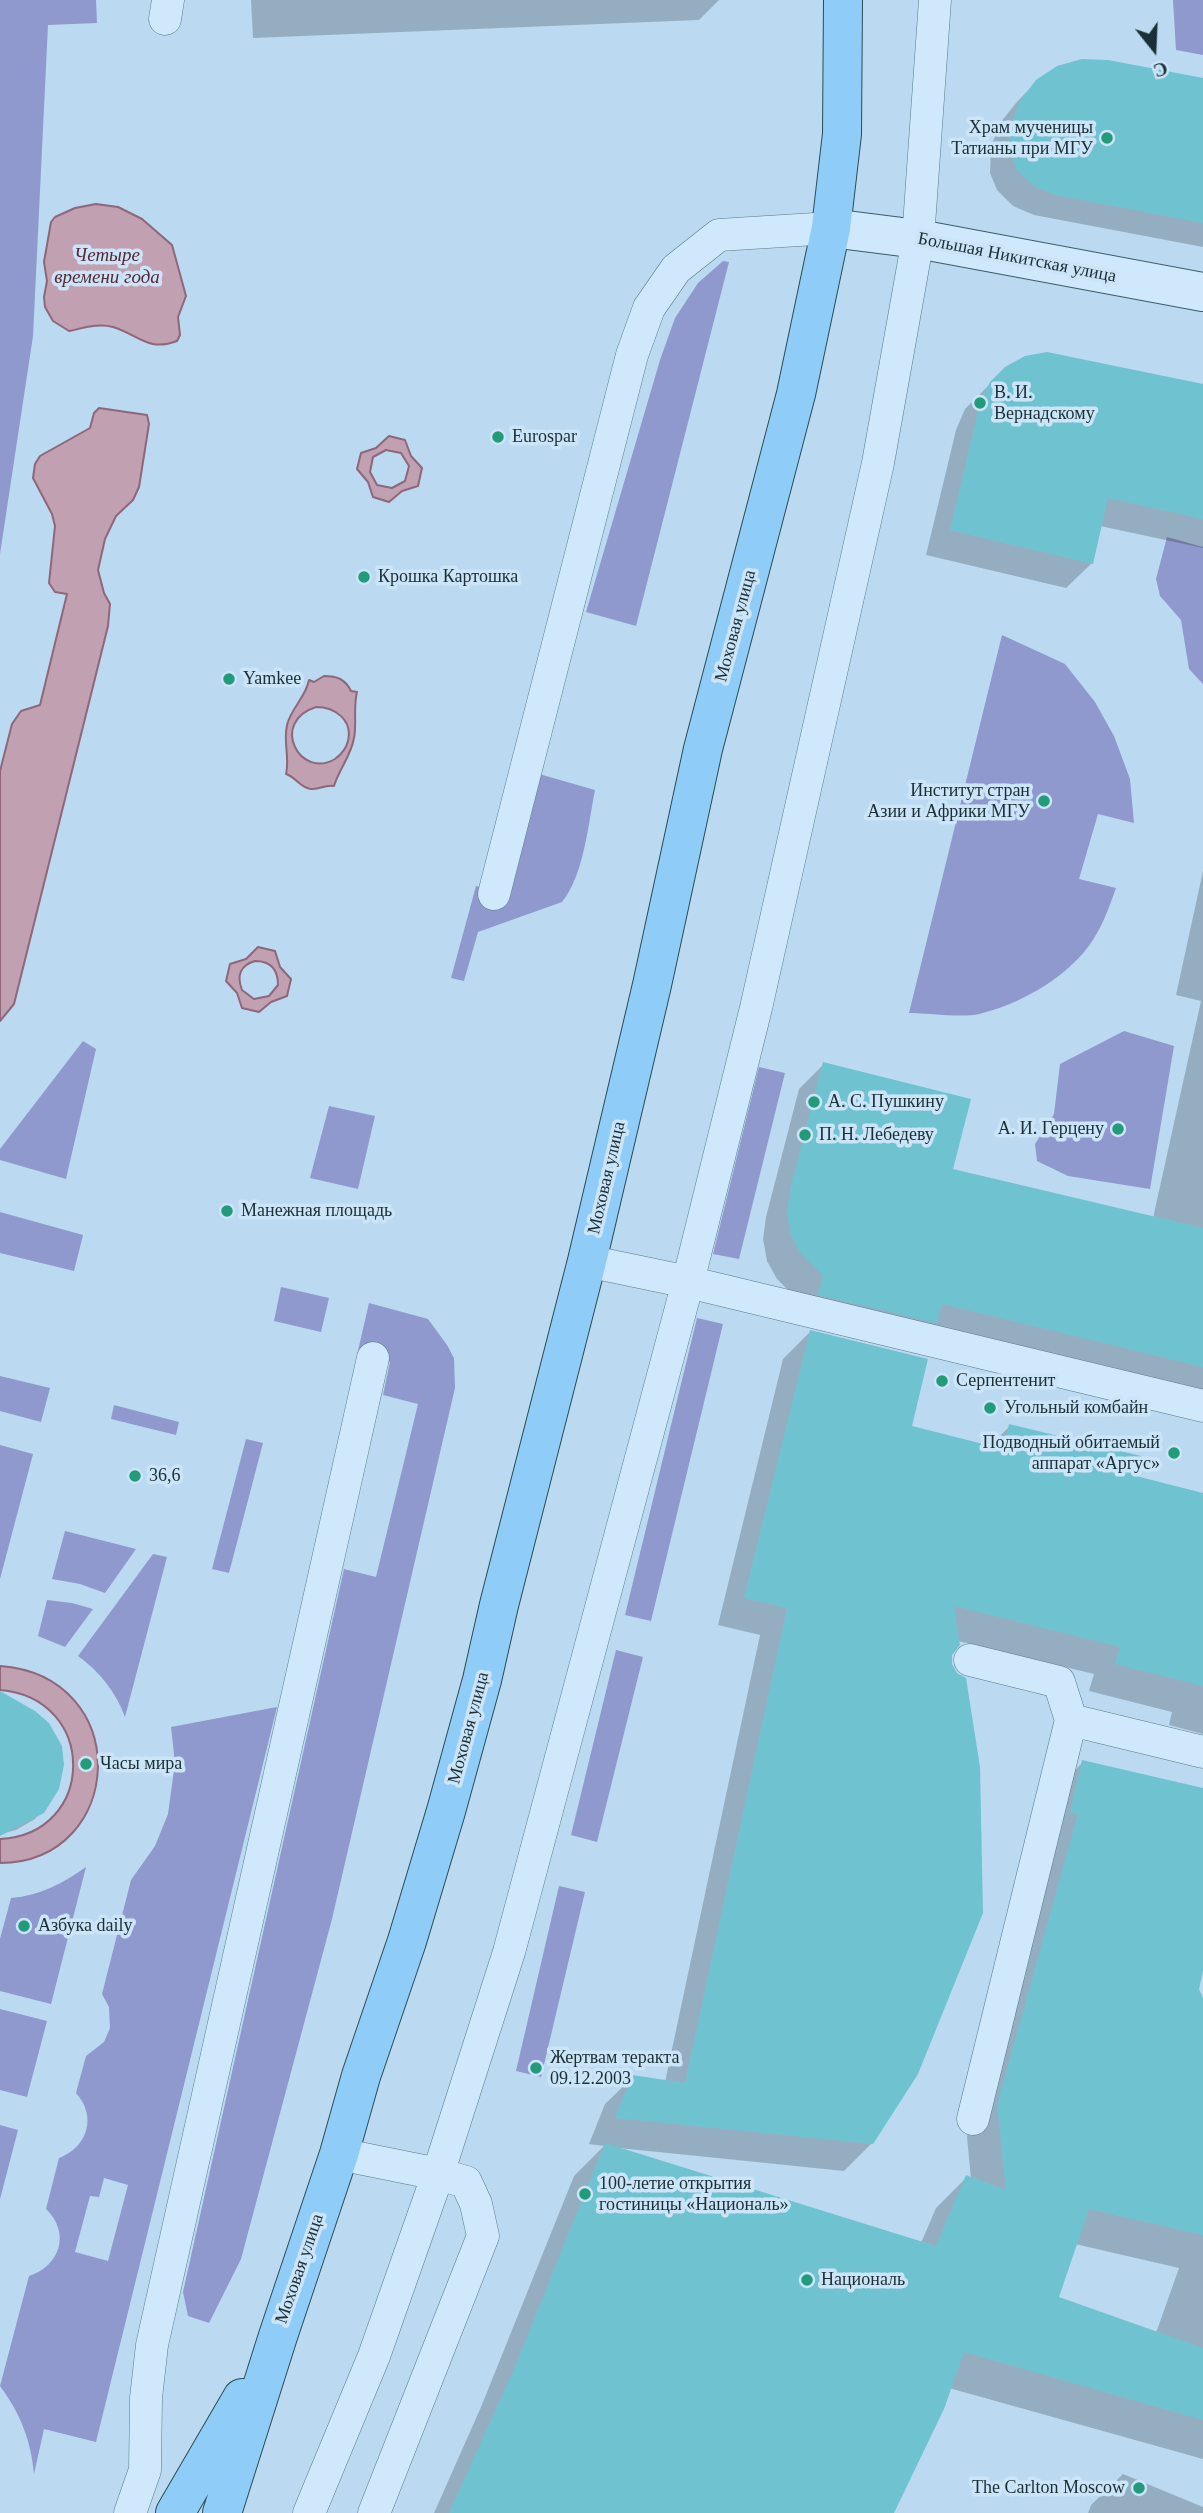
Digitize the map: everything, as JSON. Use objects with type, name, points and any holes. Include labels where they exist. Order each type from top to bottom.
[{"type":"main road","name":"Моховая улица","points":[[222,2513],[339,2154],[361,2076],[407,1941],[457,1772],[587,1261],[652,985],[703,749],[796,394],[831,228],[842,134],[843,0]]},
{"type":"main road","name":"Моховая улица","points":[[175,2513],[278,2336]]},
{"type":"street","name":"Большая Никитская улица","points":[[831,228],[918,239],[1203,292]]},
{"type":"lane","points":[[309,2513],[374,2356],[438,2174],[509,1952],[688,1282],[759,994],[878,463],[918,239],[935,0]]},
{"type":"lane","points":[[494,894],[629,368],[649,308],[676,269],[719,235],[831,228]]},
{"type":"lane","points":[[587,1261],[688,1282],[1203,1406]]},
{"type":"lane","points":[[130,2513],[145,2470],[146,2398],[152,2345],[373,1358]]},
{"type":"lane","points":[[970,1660],[1059,1682],[1071,1720],[974,2119]]},
{"type":"lane","points":[[1071,1720],[1203,1752]]},
{"type":"lane","points":[[339,2154],[466,2182],[476,2204],[483,2236],[374,2513]]},
{"type":"shaded area","points":[[0,0],[96,0],[97,23],[48,25],[33,336],[0,554]]},
{"type":"shaded area","points":[[1173,0],[1203,0],[1203,55],[1176,50]]},
{"type":"shaded area","points":[[723,261],[729,262],[636,626],[586,612],[660,360],[675,318],[698,283]]},
{"type":"shaded area","points":[[1167,537],[1203,547],[1203,684],[1189,669],[1181,620],[1160,596],[1156,579]]},
{"type":"shaded area","points":[[1002,635],[1065,664],[1095,702],[1114,736],[1130,779],[1134,823],[1098,814],[1079,879],[1116,888],[1093,940],[1066,970],[1039,989],[994,1010],[972,1015],[909,1013]]},
{"type":"shaded area","points":[[539,774],[595,790],[584,849],[575,878],[562,902],[478,932],[464,981],[451,978],[476,886],[506,892]]},
{"type":"shaded area","points":[[1124,1031],[1174,1046],[1150,1189],[1068,1176],[1037,1161],[1035,1144],[1054,1114],[1060,1064]]},
{"type":"shaded area","points":[[83,1041],[96,1049],[66,1179],[0,1160],[0,1149]]},
{"type":"shaded area","points":[[759,1067],[785,1073],[739,1259],[713,1254]]},
{"type":"shaded area","points":[[329,1106],[375,1116],[358,1189],[310,1178]]},
{"type":"shaded area","points":[[0,1212],[83,1235],[74,1271],[0,1253]]},
{"type":"shaded area","points":[[281,1287],[329,1298],[321,1332],[274,1321]]},
{"type":"shaded area","points":[[369,1303],[428,1319],[454,1358],[455,1388],[332,1919],[241,2259],[209,2323],[188,2316],[183,2292],[344,1569],[376,1577],[418,1404],[383,1395],[390,1362],[357,1355]]},
{"type":"shaded area","points":[[697,1318],[723,1324],[651,1621],[625,1615]]},
{"type":"shaded area","points":[[0,1376],[50,1388],[41,1422],[0,1411]]},
{"type":"shaded area","points":[[114,1405],[179,1422],[176,1435],[111,1419]]},
{"type":"shaded area","points":[[246,1439],[263,1443],[229,1573],[212,1569]]},
{"type":"shaded area","points":[[0,1445],[33,1454],[0,1579]]},
{"type":"shaded area","points":[[65,1531],[136,1549],[105,1593],[80,1584],[52,1579]]},
{"type":"shaded area","points":[[153,1554],[167,1557],[125,1717],[106,1683],[78,1656]]},
{"type":"shaded area","points":[[47,1600],[93,1609],[65,1647],[38,1636]]},
{"type":"shaded area","points":[[616,1650],[643,1657],[597,1842],[571,1835]]},
{"type":"shaded area","points":[[277,1707],[96,2442],[44,2429],[34,2474],[23,2427],[0,2386],[29,2276],[48,2265],[58,2248],[58,2228],[46,2209],[59,2158],[77,2146],[86,2130],[86,2111],[76,2093],[86,2056],[104,2042],[110,2028],[109,2007],[102,1994],[131,1880],[155,1846],[168,1814],[175,1763],[171,1727]],"holes":[[[104,2178],[128,2185],[108,2261],[75,2252],[90,2196],[99,2197]]]},
{"type":"shaded area","points":[[86,1867],[51,2004],[0,1991],[0,1939],[11,1898],[51,1888]]},
{"type":"shaded area","points":[[559,1886],[585,1892],[541,2077],[516,2071]]},
{"type":"shaded area","points":[[0,2009],[47,2021],[27,2097],[0,2090]]},
{"type":"shaded area","points":[[0,2125],[18,2130],[0,2199]]},
{"type":"water","name":"Четыре времени года","points":[[96,204],[118,207],[142,219],[172,245],[186,296],[178,317],[180,335],[177,341],[151,344],[107,326],[69,331],[53,321],[45,307],[44,297],[47,281],[44,262],[51,222],[55,217],[75,208]]},
{"type":"water","points":[[99,408],[147,415],[149,424],[139,487],[133,500],[116,516],[105,539],[98,570],[110,604],[108,626],[14,1004],[0,1021],[0,771],[12,724],[21,711],[40,705],[67,594],[55,592],[49,583],[55,526],[52,514],[33,478],[35,464],[40,456],[90,428],[94,413]]},
{"type":"water","points":[[389,436],[405,440],[411,456],[422,468],[418,486],[402,491],[389,502],[373,497],[368,482],[357,469],[361,453],[376,448]],"holes":[[[386,450],[401,453],[409,466],[405,481],[392,488],[377,485],[370,472],[373,457]]]},
{"type":"water","points":[[324,676],[333,677],[343,681],[351,691],[357,692],[355,732],[350,751],[334,786],[314,789],[304,787],[286,774],[286,738],[292,713],[309,680],[314,682]],"holes":[[[316,707],[336,712],[345,721],[349,734],[347,744],[335,759],[322,763],[311,762],[301,756],[295,746],[292,736],[294,724],[302,714]]]},
{"type":"water","points":[[258,947],[275,951],[280,967],[291,979],[287,996],[271,1002],[259,1012],[242,1008],[237,993],[226,981],[230,964],[246,959]],"holes":[[[255,961],[265,962],[272,967],[277,974],[278,985],[269,996],[254,999],[242,990],[240,975],[246,965]]]},
{"type":"water","name":"Часы мира","points":[[0,1666],[44,1677],[75,1701],[93,1732],[98,1768],[91,1803],[72,1833],[42,1855],[0,1863],[0,1839],[32,1831],[55,1815],[68,1792],[73,1766],[69,1739],[55,1716],[32,1698],[0,1690]]},
{"type":"building","name":"Храм мученицы Татианы при МГУ","points":[[1082,59],[1108,60],[1203,78],[1203,223],[1055,195],[1034,186],[1017,170],[1010,151],[1011,125],[1020,101],[1036,80],[1057,66]]},
{"type":"building","points":[[1047,352],[1203,384],[1203,519],[1108,498],[1093,564],[950,530],[980,403],[990,382],[1005,367],[1025,356]]},
{"type":"building","points":[[823,1062],[971,1099],[953,1169],[1203,1228],[1203,1367],[942,1304],[937,1323],[818,1295],[823,1275],[801,1254],[791,1235],[787,1213],[790,1190]]},
{"type":"building","points":[[810,1330],[928,1359],[912,1426],[1003,1449],[1009,1424],[1141,1456],[1136,1476],[1203,1493],[1203,1686],[1115,1664],[1120,1647],[954,1606],[960,1645],[952,1655],[952,1664],[957,1673],[966,1678],[980,1767],[983,1913],[918,2074],[873,2144],[615,2118],[632,2075],[685,2083],[787,1608],[744,1598]]},
{"type":"building","points":[[0,1691],[35,1711],[49,1723],[62,1746],[64,1765],[59,1789],[44,1813],[0,1836]]},
{"type":"building","name":"Националь","points":[[1082,1760],[1203,1788],[1203,1971],[1199,1989],[1203,1998],[1203,2235],[1089,2209],[1059,2297],[1203,2348],[1203,2420],[964,2352],[944,2409],[894,2513],[449,2513],[512,2374],[605,2143],[936,2246],[966,2175],[1006,2190],[997,2105],[1078,1814],[1070,1812]]},
{"type":"place","name":"Храм мученицы Татианы при МГУ","points":[[1107,138]]},
{"type":"place","name":"В. И. Вернадскому","points":[[980,403]]},
{"type":"place","name":"Eurospar","points":[[498,437]]},
{"type":"place","name":"Крошка Картошка","points":[[364,577]]},
{"type":"place","name":"Yamkee","points":[[229,679]]},
{"type":"place","name":"Институт стран Азии и Африки МГУ","points":[[1044,801]]},
{"type":"place","name":"А. С. Пушкину","points":[[814,1102]]},
{"type":"place","name":"А. И. Герцену","points":[[1118,1129]]},
{"type":"place","name":"П. Н. Лебедеву","points":[[805,1135]]},
{"type":"place","name":"Манежная площадь","points":[[227,1211]]},
{"type":"place","name":"Серпентенит","points":[[942,1381]]},
{"type":"place","name":"Угольный комбайн","points":[[990,1408]]},
{"type":"place","name":"Подводный обитаемый аппарат «Аргус»","points":[[1174,1453]]},
{"type":"place","name":"36,6","points":[[135,1476]]},
{"type":"place","name":"Часы мира","points":[[86,1764]]},
{"type":"place","name":"Азбука daily","points":[[24,1926]]},
{"type":"place","name":"Жертвам теракта 09.12.2003","points":[[536,2068]]},
{"type":"place","name":"100-летие открытия гостиницы «Националь»","points":[[585,2194]]},
{"type":"place","name":"Националь","points":[[807,2280]]},
{"type":"place","name":"The Carlton Moscow","points":[[1139,2488]]}]
